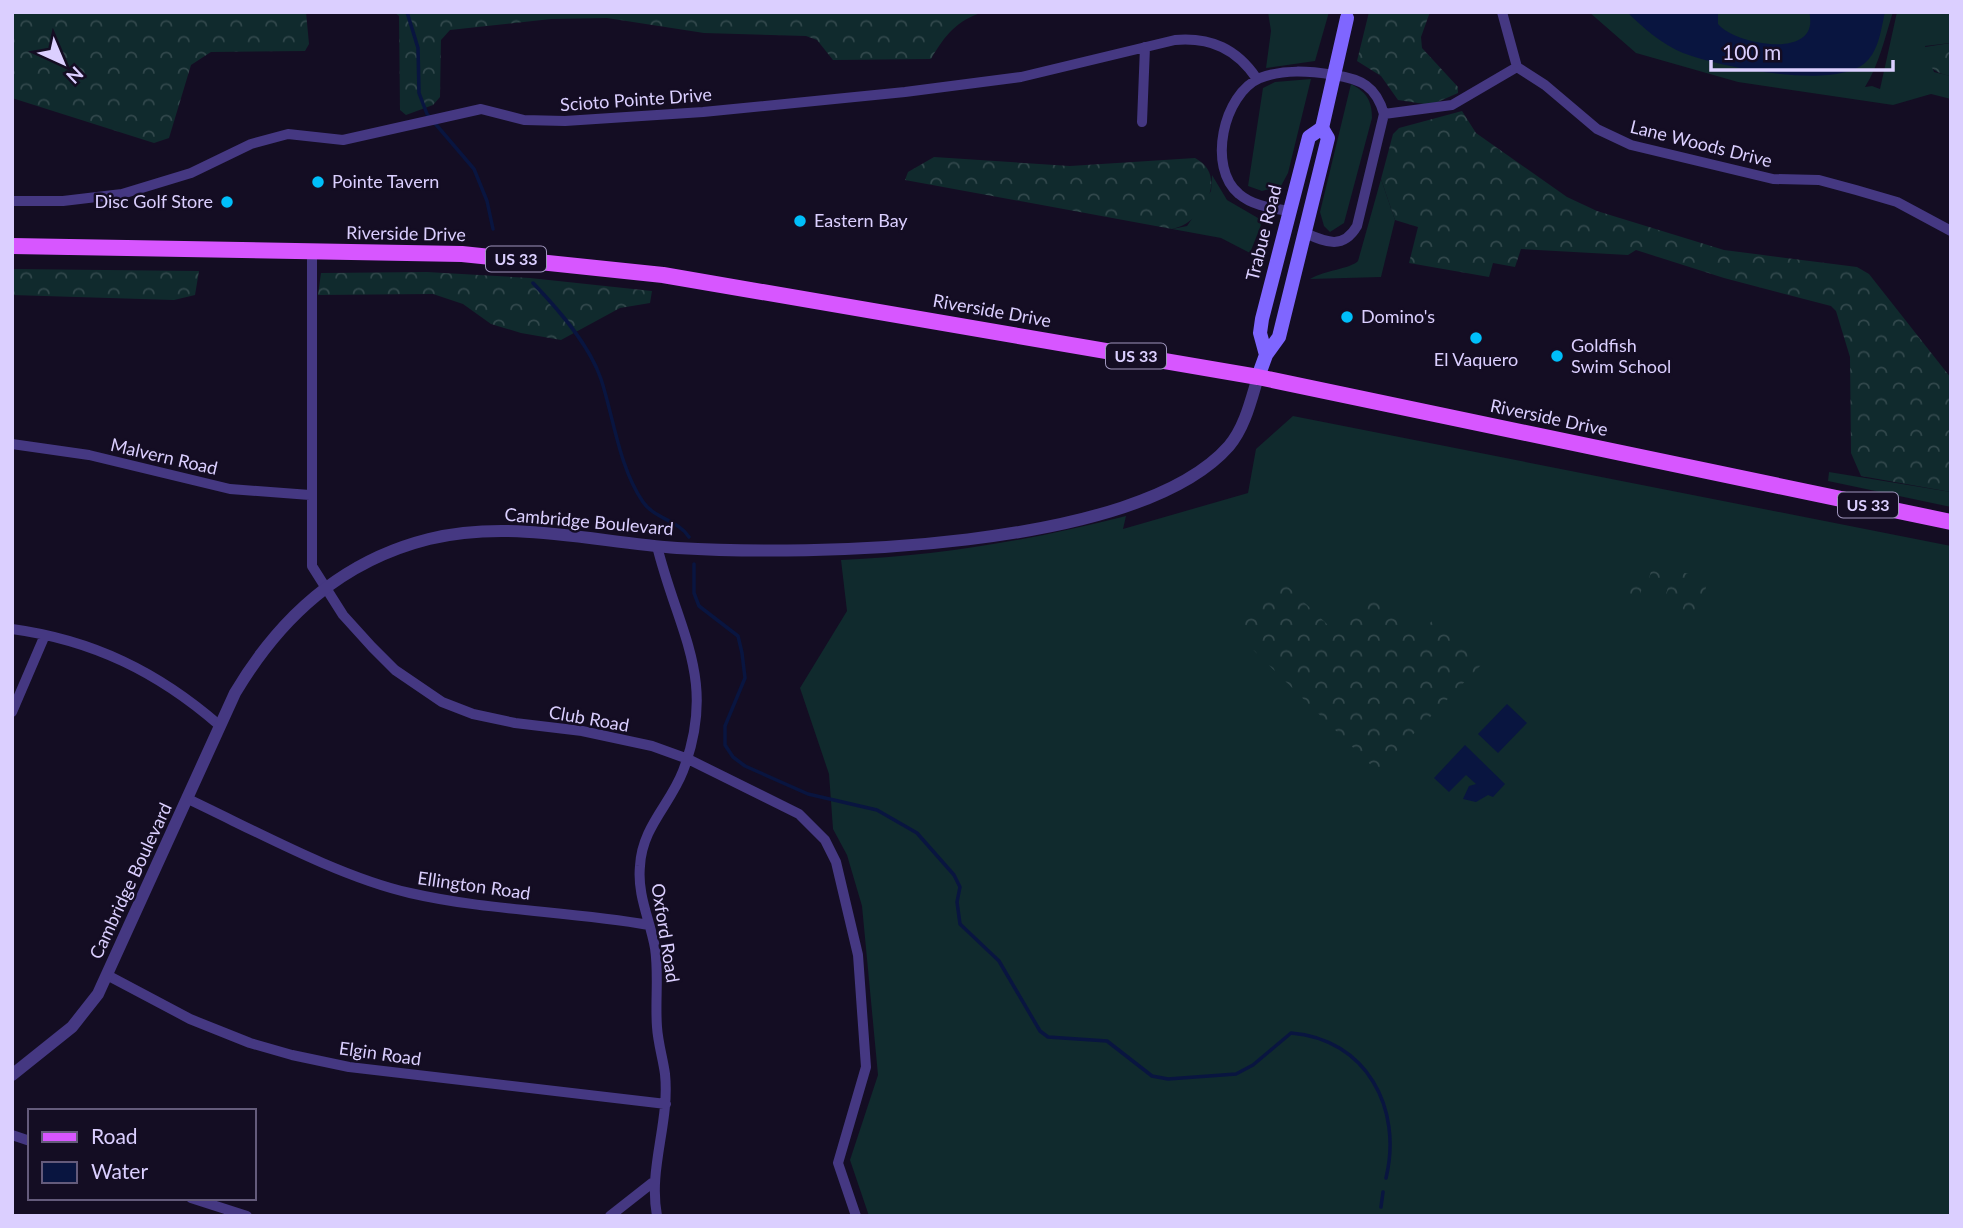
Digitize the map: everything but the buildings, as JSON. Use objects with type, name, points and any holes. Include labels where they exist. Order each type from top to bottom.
[{"type":"main road","name":"Trabue Road","points":[[1266,355],[1260,333],[1262,319],[1309,137],[1322,128],[1348,15]]},
{"type":"main road","name":"Trabue Road","points":[[1258,377],[1266,355],[1279,337],[1328,138],[1322,128]]},
{"type":"main road","name":"Riverside Drive","points":[[12,246],[462,254],[663,275],[1258,377],[1951,522]]},
{"type":"street","points":[[1384,114],[1452,105],[1517,67],[1502,12]]},
{"type":"street","name":"Scioto Pointe Drive","points":[[12,201],[63,201],[121,194],[191,173],[251,144],[288,134],[343,140],[447,115],[481,110],[524,120],[565,121],[703,112],[981,84],[1175,40],[1212,42],[1226,47],[1257,79]]},
{"type":"street","points":[[1142,122],[1144,47]]},
{"type":"street","name":"Lane Woods Drive","points":[[1517,67],[1545,85],[1597,129],[1631,145],[1773,179],[1819,180],[1897,202],[1951,231]]},
{"type":"street","points":[[1289,211],[1263,206],[1239,194],[1221,165],[1220,153],[1229,116],[1236,102],[1257,79],[1288,71],[1351,78],[1367,84],[1379,97],[1384,114],[1357,226],[1351,236],[1341,242],[1330,243],[1305,233]]},
{"type":"street","name":"Club Road","points":[[312,251],[312,566],[343,615],[394,670],[442,702],[473,714],[652,746],[688,759],[799,814],[825,840],[836,862],[858,955],[866,1053],[863,1082],[838,1163],[856,1216]]},
{"type":"street","name":"Cambridge Boulevard","points":[[12,1075],[72,1027],[97,995],[188,799],[219,725],[264,647],[323,587],[388,552],[456,534],[514,531],[657,546],[750,552],[875,549],[997,534],[1100,514],[1180,483],[1215,459],[1236,437],[1258,377]]},
{"type":"street","name":"Malvern Road","points":[[12,444],[89,455],[230,489],[310,495]]},
{"type":"street","name":"Oxford Road","points":[[657,546],[696,673],[696,733],[688,759],[642,847],[640,887],[658,977],[657,1027],[665,1074],[666,1104],[652,1183],[657,1216]]},
{"type":"street","points":[[12,629],[104,650],[145,670],[182,694],[219,725]]},
{"type":"street","points":[[12,712],[45,635]]},
{"type":"street","name":"Ellington Road","points":[[188,799],[338,867],[406,892],[483,906],[649,925]]},
{"type":"street","name":"Elgin Road","points":[[107,975],[190,1019],[250,1043],[292,1055],[349,1067],[666,1104]]},
{"type":"street","points":[[610,1216],[652,1183]]},
{"type":"street","points":[[197,1200],[247,1216]]},
{"type":"green space","points":[[12,12],[306,12],[309,44],[305,51],[211,52],[191,65],[169,138],[154,143],[12,98]]},
{"type":"green space","points":[[394,12],[984,12],[959,24],[941,43],[931,59],[833,60],[817,40],[806,36],[704,33],[607,18],[551,19],[450,30],[441,40],[440,97],[433,105],[406,115],[400,110],[399,16]]},
{"type":"green space","points":[[1268,12],[1329,12],[1315,61],[1266,68],[1271,31]]},
{"type":"green space","points":[[1369,12],[1430,12],[1421,37],[1422,48],[1458,87],[1458,93],[1431,105],[1398,100],[1381,76],[1357,61]]},
{"type":"green space","points":[[1589,12],[1893,12],[1878,60],[1865,87],[1880,89],[1897,12],[1951,12],[1951,43],[1925,46],[1934,72],[1951,76],[1951,99],[1931,94],[1893,105],[1738,82],[1636,53]]},
{"type":"green space","points":[[1951,43],[1951,76],[1931,67],[1925,47]]},
{"type":"green space","points":[[1311,79],[1288,173],[1281,186],[1262,191],[1248,186],[1263,88],[1275,82]]},
{"type":"green space","points":[[1351,84],[1367,97],[1372,118],[1344,223],[1330,232],[1324,226],[1320,212]]},
{"type":"green space","points":[[1462,111],[1476,133],[1567,197],[1597,211],[1724,250],[1857,267],[1869,274],[1951,378],[1951,492],[1861,476],[1851,453],[1850,357],[1836,311],[1831,306],[1724,278],[1636,250],[1628,255],[1521,249],[1515,267],[1493,263],[1489,277],[1409,263],[1418,227],[1395,220],[1381,179],[1393,134],[1399,128]]},
{"type":"green space","points":[[934,157],[1070,166],[1195,158],[1205,166],[1211,187],[1202,209],[1183,225],[1172,229],[905,180],[908,172]]},
{"type":"green space","points":[[1212,175],[1227,200],[1258,218],[1261,225],[1250,253],[1221,238],[1172,229],[1187,226],[1211,191]]},
{"type":"green space","points":[[1381,179],[1395,220],[1381,277],[1310,279],[1358,261]]},
{"type":"green space","points":[[12,269],[199,271],[195,295],[174,300],[12,295]]},
{"type":"green space","points":[[427,272],[530,278],[652,291],[650,303],[620,308],[561,340],[491,324],[463,304],[433,294],[318,295],[321,273]]},
{"type":"green space","points":[[1293,416],[1951,546],[1951,1216],[869,1216],[850,1160],[878,1075],[862,906],[847,855],[833,829],[829,774],[800,688],[847,611],[841,560],[913,555],[985,545],[1126,516],[1123,529],[1248,493],[1256,449]]},
{"type":"green space","points":[[1829,472],[1951,492],[1951,507],[1828,481]]},
{"type":"green space","points":[[1653,564],[1669,569],[1660,600],[1644,596]]},
{"type":"green space","points":[[1631,570],[1646,574],[1637,605],[1622,601]]},
{"type":"green space","points":[[1673,570],[1689,574],[1680,606],[1664,601]]},
{"type":"green space","points":[[1692,579],[1707,584],[1698,615],[1682,611]]},
{"type":"green space","points":[[1282,581],[1331,628],[1371,586],[1419,634],[1439,614],[1486,660],[1377,771],[1234,631]]},
{"type":"water","points":[[1627,12],[1718,12],[1718,24],[1727,32],[1741,38],[1775,44],[1790,43],[1803,38],[1810,27],[1809,12],[1885,12],[1877,45],[1866,62],[1851,71],[1805,76],[1749,70],[1683,53],[1653,35]]},
{"type":"water","points":[[1507,704],[1527,723],[1498,753],[1478,734]]},
{"type":"water","points":[[1465,745],[1505,784],[1493,797],[1488,795],[1476,802],[1463,799],[1469,786],[1476,784],[1466,775],[1449,792],[1434,778]]},
{"type":"waterway","points":[[407,12],[418,48],[419,93],[427,114],[474,169],[487,201],[493,229]]},
{"type":"waterway","points":[[533,283],[572,328],[596,366],[628,474],[643,502],[689,537]]},
{"type":"waterway","points":[[694,564],[694,593],[699,606],[738,636],[742,653],[745,678],[725,726],[725,745],[733,757],[745,766],[808,794],[877,810],[917,833],[954,875],[960,887],[957,902],[960,924],[999,961],[1040,1031],[1048,1037],[1107,1041],[1152,1076],[1168,1079],[1236,1074],[1253,1065],[1291,1033],[1317,1038],[1340,1048],[1358,1063],[1373,1081],[1383,1103],[1389,1127],[1390,1152],[1386,1178]]},
{"type":"waterway","points":[[1381,1207],[1383,1192]]},
{"type":"place","name":"Pointe Tavern","points":[[318,182]]},
{"type":"place","name":"Disc Golf Store","points":[[227,202]]},
{"type":"place","name":"Eastern Bay","points":[[800,221]]},
{"type":"place","name":"Domino's","points":[[1347,317]]},
{"type":"place","name":"El Vaquero","points":[[1476,338]]},
{"type":"place","name":"Goldfish Swim School","points":[[1557,356]]}]
